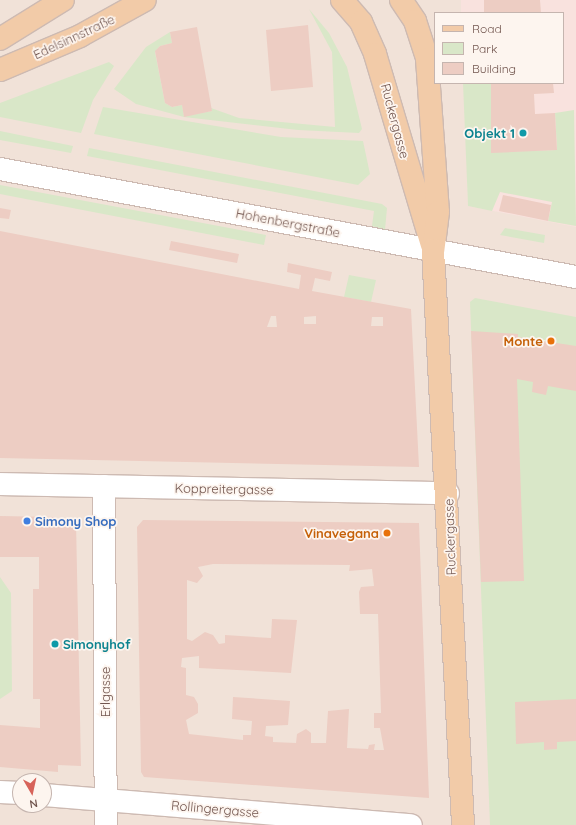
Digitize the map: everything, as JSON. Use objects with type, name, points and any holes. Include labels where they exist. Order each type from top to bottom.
[{"type":"main road","points":[[0,39],[63,0]]},
{"type":"main road","name":"Edelsinnstraße","points":[[0,70],[80,36],[145,0]]},
{"type":"main road","name":"Ruckergasse","points":[[342,0],[361,22],[377,60],[433,250]]},
{"type":"main road","name":"Ruckergasse","points":[[401,0],[415,21],[427,59],[438,212],[433,250],[448,493],[463,825]]},
{"type":"street","name":"Hohenbergstraße","points":[[0,169],[576,277]]},
{"type":"street","name":"Koppreitergasse","points":[[0,484],[448,493]]},
{"type":"street","name":"Erlgasse","points":[[104,486],[106,825]]},
{"type":"street","points":[[0,792],[12,793]]},
{"type":"street","name":"Rollingergasse","points":[[52,796],[411,825]]},
{"type":"shaded area","points":[[0,0],[461,0],[461,12],[434,12],[434,84],[465,84],[576,226],[576,825],[0,825]]},
{"type":"shaded area","points":[[461,0],[576,0],[576,227],[468,206],[464,84],[564,84],[564,12],[461,12]]},
{"type":"green space","points":[[309,9],[329,33],[347,67],[362,129],[359,133],[298,130],[184,117],[136,104],[114,89],[146,47],[170,32],[172,43],[160,46],[155,52],[165,103],[172,107],[182,105],[184,116],[212,111],[211,108],[239,118],[335,127],[332,52]]},
{"type":"green space","points":[[109,62],[114,66],[93,100],[81,133],[0,117],[0,103]]},
{"type":"green space","points":[[463,84],[491,84],[491,152],[557,150],[555,113],[574,110],[576,226],[548,221],[552,202],[500,192],[492,211],[468,206]]},
{"type":"green space","points":[[103,107],[281,137],[363,141],[370,174],[358,185],[94,134]]},
{"type":"green space","points":[[0,131],[73,146],[71,153],[0,140]]},
{"type":"green space","points":[[89,148],[382,204],[387,208],[385,230],[372,226],[374,211],[87,156]]},
{"type":"green space","points":[[0,185],[266,235],[264,245],[0,194]]},
{"type":"green space","points":[[505,228],[545,235],[544,243],[500,235]]},
{"type":"green space","points":[[349,275],[376,280],[371,302],[344,297]]},
{"type":"green space","points":[[475,298],[576,317],[576,825],[490,825],[470,302]]},
{"type":"green space","points":[[0,577],[11,593],[12,691],[0,699]]},
{"type":"building","points":[[484,0],[540,0],[541,12],[484,12]]},
{"type":"building","points":[[308,25],[313,87],[271,91],[266,30]]},
{"type":"building","points":[[197,27],[212,111],[184,117],[182,105],[172,107],[165,103],[155,51],[160,46],[172,43],[170,32]]},
{"type":"building","name":"Objekt 1","points":[[491,84],[553,84],[554,93],[534,94],[535,114],[555,113],[557,150],[491,153]]},
{"type":"building","points":[[503,195],[551,205],[548,221],[499,211]]},
{"type":"building","points":[[0,208],[11,210],[9,219],[0,218]]},
{"type":"building","points":[[0,231],[299,289],[301,275],[287,272],[288,263],[332,272],[330,281],[315,278],[312,291],[411,309],[419,467],[0,458]],"holes":[[[271,316],[276,316],[277,327],[267,327]],[[316,316],[316,324],[304,324],[304,317]],[[372,317],[383,317],[383,326],[371,326]]]},
{"type":"building","points":[[171,241],[239,254],[237,263],[169,250]]},
{"type":"building","points":[[471,331],[518,334],[518,337],[576,346],[576,391],[548,386],[546,395],[532,392],[533,382],[517,379],[524,581],[481,582]]},
{"type":"building","name":"Simonyhof","points":[[0,516],[55,517],[56,522],[76,522],[81,766],[58,765],[58,772],[0,767],[0,725],[40,728],[40,699],[33,699],[33,589],[39,589],[39,557],[0,557]]},
{"type":"building","points":[[143,520],[419,523],[429,798],[144,777],[141,772],[137,527]],"holes":[[[213,564],[350,565],[349,571],[372,569],[374,586],[361,587],[359,592],[360,614],[378,614],[381,713],[374,713],[374,728],[380,728],[384,750],[374,750],[375,744],[369,745],[368,749],[347,748],[349,709],[328,711],[326,743],[311,743],[311,733],[306,729],[297,734],[296,743],[273,742],[273,737],[265,736],[266,726],[288,725],[290,701],[233,697],[232,719],[252,721],[251,735],[243,735],[243,740],[189,734],[186,720],[198,713],[198,704],[194,697],[186,695],[186,668],[181,667],[182,658],[199,656],[199,668],[291,673],[297,620],[272,619],[271,638],[225,635],[225,643],[219,644],[213,635],[205,632],[192,641],[187,639],[187,580],[197,583],[203,576],[198,567]]]},
{"type":"building","points":[[576,699],[576,741],[557,742],[557,749],[544,750],[544,742],[516,744],[515,702]]},
{"type":"place","name":"Objekt 1","points":[[523,133]]},
{"type":"place","name":"Monte","points":[[551,341]]},
{"type":"place","name":"Simony Shop","points":[[27,521]]},
{"type":"place","name":"Vinavegana","points":[[387,533]]},
{"type":"place","name":"Simonyhof","points":[[55,644]]}]
